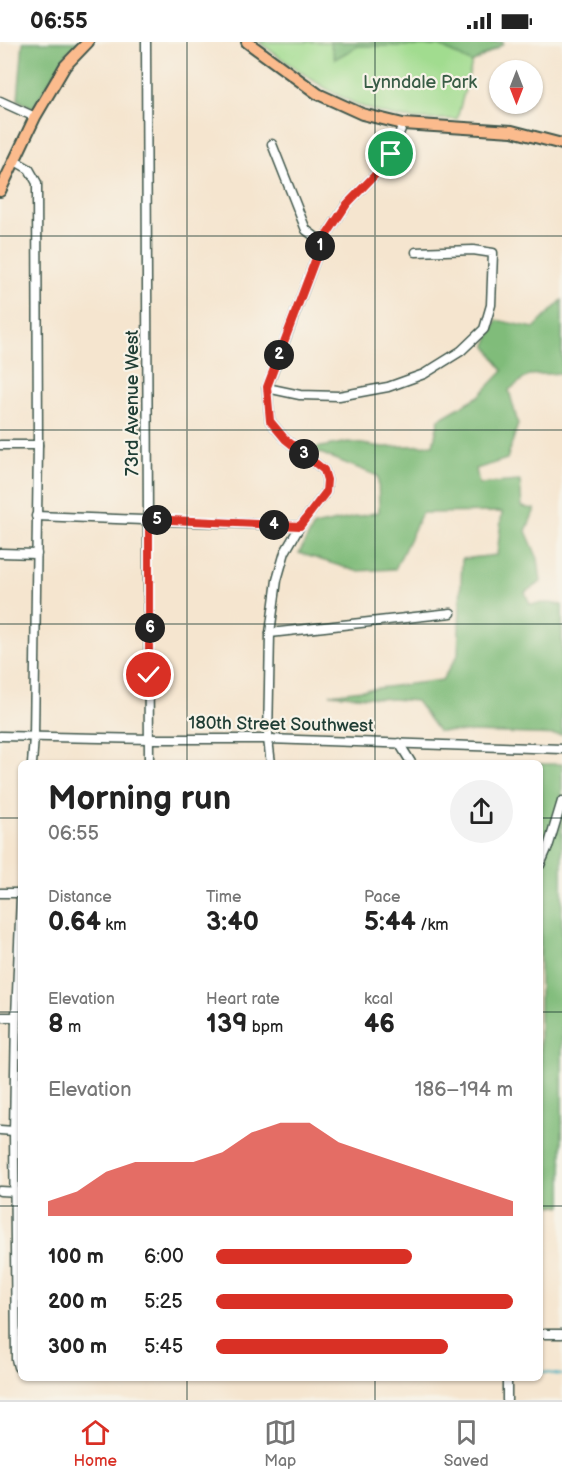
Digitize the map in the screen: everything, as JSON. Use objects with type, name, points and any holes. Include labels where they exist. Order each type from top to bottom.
[{"type":"main road","points":[[0,191],[35,117],[65,66],[88,42]]},
{"type":"main road","points":[[247,42],[318,94],[362,114],[403,124],[512,130],[562,144]]},
{"type":"street","name":"73rd Avenue West","points":[[146,42],[149,760]]},
{"type":"street","points":[[0,101],[35,117]]},
{"type":"street","points":[[271,760],[268,739],[270,633],[277,580],[285,552],[300,526],[326,492],[327,480],[324,470],[285,439],[270,421],[267,387],[322,242],[347,204],[391,154],[403,124]]},
{"type":"street","points":[[272,144],[306,230],[322,242]]},
{"type":"street","points":[[15,161],[28,169],[37,183],[38,445],[32,760]]},
{"type":"street","points":[[267,387],[300,395],[339,396],[388,387],[424,374],[461,351],[484,329],[491,305],[493,253],[473,250],[416,252]]},
{"type":"street","points":[[0,445],[38,445]]},
{"type":"street","points":[[36,516],[300,526]]},
{"type":"street","points":[[0,553],[37,554]]},
{"type":"street","points":[[270,633],[452,613]]},
{"type":"street","name":"180th Street Southwest","points":[[0,736],[150,740],[268,739],[562,748]]},
{"type":"street","points":[[399,743],[410,760]]},
{"type":"street","points":[[543,859],[562,801]]},
{"type":"street","points":[[0,893],[18,895]]},
{"type":"street","points":[[18,968],[14,1131],[18,1192],[16,1359],[18,1367]]},
{"type":"street","points":[[0,1017],[16,1017]]},
{"type":"street","points":[[0,1130],[14,1131]]},
{"type":"street","points":[[0,1191],[18,1192]]},
{"type":"street","points":[[543,1334],[562,1334]]},
{"type":"street","points":[[507,1381],[507,1400]]},
{"type":"green space","points":[[23,42],[78,42],[67,53],[33,108],[18,100]]},
{"type":"green space","name":"Lynndale Park","points":[[259,42],[503,42],[503,44],[472,63],[457,119],[415,119],[393,116],[351,102],[294,68]]},
{"type":"green space","points":[[330,42],[503,42],[503,44],[472,63],[440,46],[358,46],[335,59]]},
{"type":"green space","points":[[562,300],[562,373],[529,375],[509,390],[518,424],[507,459],[476,469],[479,484],[520,481],[522,507],[535,509],[526,531],[538,559],[541,582],[525,592],[530,604],[562,605],[562,735],[438,731],[416,701],[330,694],[442,680],[458,655],[462,559],[497,555],[502,512],[422,513],[395,569],[356,571],[299,553],[314,526],[379,512],[378,476],[310,449],[348,442],[383,447],[433,445],[439,419],[479,396],[503,371],[486,345],[497,320],[534,328]]},
{"type":"green space","points":[[543,764],[562,764],[562,1206],[543,1205]]},
{"type":"waterway","points":[[543,1372],[562,1375]]},
{"type":"route","points":[[149,675],[149,519],[300,526],[326,492],[327,480],[324,470],[285,439],[270,421],[267,387],[322,242],[347,204],[391,154]]}]
